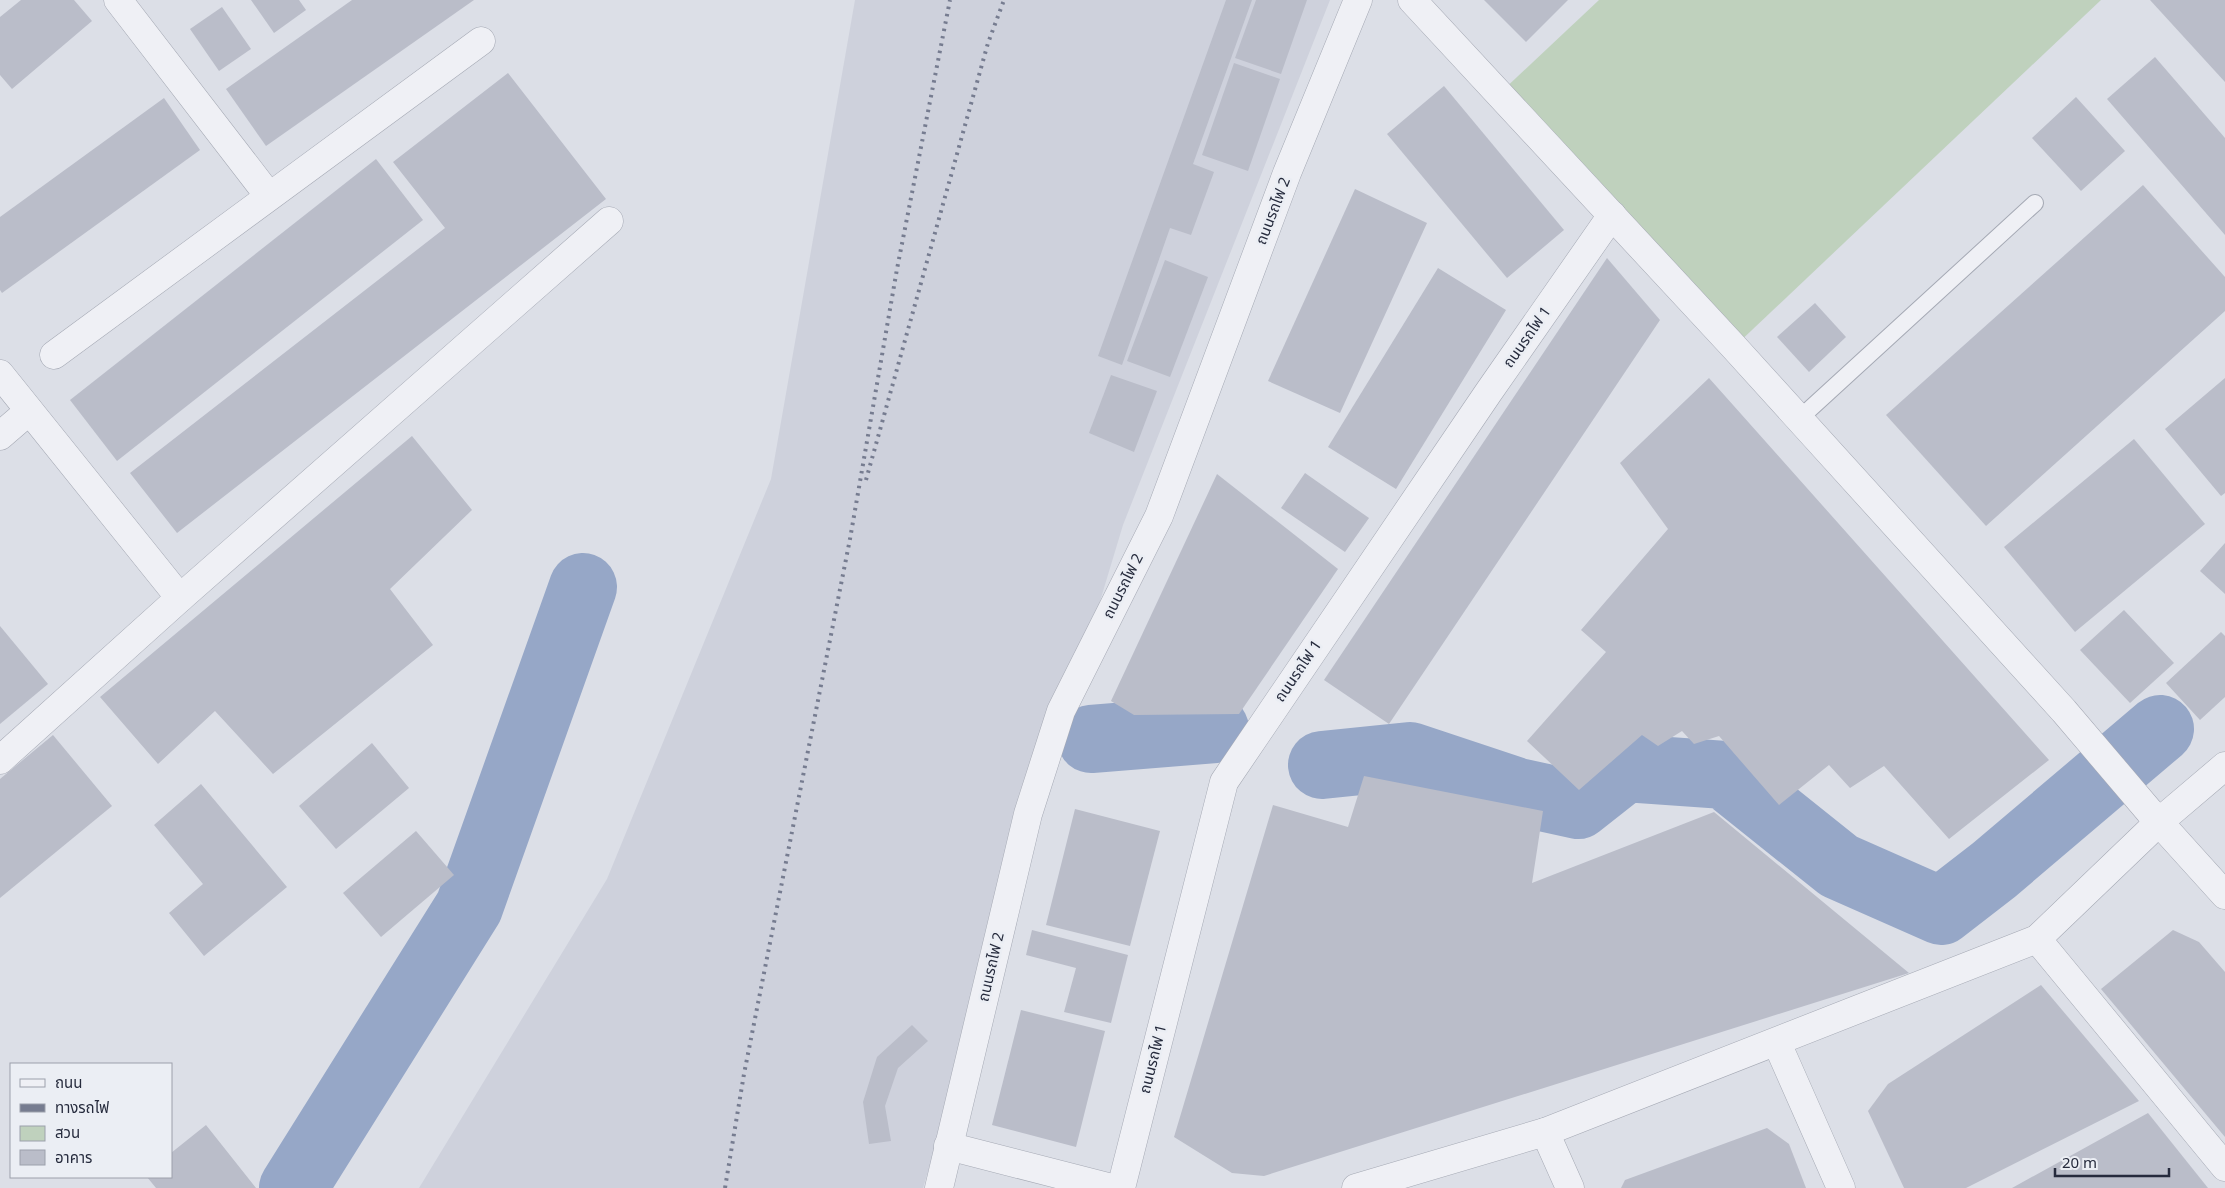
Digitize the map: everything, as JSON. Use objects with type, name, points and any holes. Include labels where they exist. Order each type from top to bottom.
[{"type":"street","name":"ถนนรถไฟ 2","points":[[939,1188],[1028,814],[1061,711],[1159,516],[1287,173],[1358,0]]},
{"type":"street","points":[[1412,0],[1799,419],[2064,711],[2154,817],[2225,895]]},
{"type":"street","points":[[131,5],[269,196]]},
{"type":"street","points":[[54,355],[481,41]]},
{"type":"street","name":"ถนนรถไฟ 1","points":[[1121,1188],[1224,782],[1488,393],[1612,215]]},
{"type":"street","points":[[0,760],[180,598],[609,221]]},
{"type":"street","points":[[0,374],[180,598]]},
{"type":"street","points":[[0,436],[30,411]]},
{"type":"street","points":[[1356,1188],[1546,1132],[2037,939],[2154,817],[2225,766]]},
{"type":"street","points":[[2037,939],[2225,1167]]},
{"type":"street","points":[[1777,1042],[1841,1188]]},
{"type":"street","points":[[1546,1132],[1570,1188]]},
{"type":"street","points":[[948,1146],[1087,1184]]},
{"type":"street","points":[[1021,1188],[1035,1180],[1050,1176],[1112,1188]]},
{"type":"lane","points":[[1799,419],[2035,203]]},
{"type":"shaded area","points":[[855,0],[1330,0],[1123,525],[923,1188],[419,1188],[607,879],[771,479]]},
{"type":"green space","points":[[1599,0],[2101,0],[1734,347],[1499,94]]},
{"type":"building","points":[[21,0],[74,0],[92,21],[12,89],[0,75],[0,17]]},
{"type":"building","points":[[251,0],[299,0],[306,10],[274,33]]},
{"type":"building","points":[[352,0],[474,0],[266,146],[226,89]]},
{"type":"building","points":[[1226,0],[1252,0],[1193,164],[1214,172],[1191,235],[1170,228],[1122,365],[1098,356]]},
{"type":"building","points":[[1256,0],[1307,0],[1281,74],[1235,58]]},
{"type":"building","points":[[1484,0],[1568,0],[1526,42]]},
{"type":"building","points":[[2150,0],[2225,0],[2225,82]]},
{"type":"building","points":[[222,7],[251,49],[219,71],[190,29]]},
{"type":"building","points":[[2155,57],[2225,138],[2225,235],[2107,99]]},
{"type":"building","points":[[1234,63],[1280,79],[1248,171],[1202,155]]},
{"type":"building","points":[[508,73],[606,199],[177,533],[130,473],[445,228],[393,162]]},
{"type":"building","points":[[1444,86],[1564,230],[1507,278],[1387,134]]},
{"type":"building","points":[[2076,97],[2125,151],[2081,191],[2032,138]]},
{"type":"building","points":[[164,98],[200,150],[2,293],[0,290],[0,217]]},
{"type":"building","points":[[376,159],[423,220],[117,461],[70,400]]},
{"type":"building","points":[[2143,185],[2225,277],[2225,311],[1986,526],[1886,415]]},
{"type":"building","points":[[1355,189],[1427,223],[1340,413],[1268,381]]},
{"type":"building","points":[[1607,258],[1660,320],[1389,724],[1324,680]]},
{"type":"building","points":[[1165,260],[1208,277],[1170,377],[1127,361]]},
{"type":"building","points":[[1438,268],[1506,310],[1396,489],[1328,447]]},
{"type":"building","points":[[1815,303],[1846,337],[1809,372],[1777,337]]},
{"type":"building","points":[[1111,375],[1157,391],[1134,452],[1089,433]]},
{"type":"building","points":[[1709,378],[2049,760],[1949,839],[1884,766],[1850,788],[1829,765],[1779,805],[1719,736],[1694,744],[1682,731],[1658,746],[1642,735],[1579,790],[1527,741],[1606,652],[1581,630],[1668,529],[1620,463]]},
{"type":"building","points":[[2225,378],[2225,493],[2221,496],[2165,429]]},
{"type":"building","points":[[412,436],[472,510],[390,589],[433,645],[273,774],[215,711],[158,764],[100,697]]},
{"type":"building","points":[[2134,439],[2205,524],[2075,632],[2004,547]]},
{"type":"building","points":[[1305,473],[1369,518],[1345,552],[1281,508]]},
{"type":"building","points":[[1217,474],[1338,569],[1239,714],[1134,715],[1111,701]]},
{"type":"building","points":[[2225,543],[2225,594],[2200,571]]},
{"type":"building","points":[[2124,610],[2174,663],[2130,703],[2080,650]]},
{"type":"building","points":[[0,626],[48,684],[0,724]]},
{"type":"building","points":[[2221,632],[2225,636],[2225,697],[2200,720],[2166,683]]},
{"type":"building","points":[[53,735],[112,806],[0,898],[0,779]]},
{"type":"building","points":[[372,743],[409,788],[336,849],[299,806]]},
{"type":"building","points":[[1364,776],[1543,811],[1532,883],[1714,812],[1909,973],[1264,1176],[1232,1173],[1174,1137],[1273,805],[1348,827]]},
{"type":"building","points":[[201,784],[287,887],[204,956],[169,913],[203,884],[154,825]]},
{"type":"building","points":[[1075,809],[1160,831],[1130,946],[1046,925]]},
{"type":"building","points":[[416,831],[454,875],[381,937],[343,893]]},
{"type":"building","points":[[1032,930],[1128,955],[1111,1023],[1064,1012],[1076,968],[1026,955]]},
{"type":"building","points":[[2173,930],[2199,942],[2225,972],[2225,1137],[2101,989]]},
{"type":"building","points":[[2041,985],[2139,1101],[1966,1188],[1904,1188],[1868,1111],[1888,1084]]},
{"type":"building","points":[[1021,1010],[1105,1031],[1076,1147],[992,1125]]},
{"type":"building","points":[[912,1025],[928,1041],[898,1068],[885,1106],[891,1141],[869,1144],[863,1102],[877,1057]]},
{"type":"building","points":[[2148,1113],[2208,1188],[2012,1188]]},
{"type":"building","points":[[206,1125],[256,1188],[156,1188],[148,1178],[172,1178],[172,1152]]},
{"type":"building","points":[[1767,1128],[1789,1144],[1806,1188],[1621,1188],[1625,1180]]},
{"type":"waterway","points":[[293,1188],[469,907],[583,587]]},
{"type":"waterway","points":[[1091,739],[1215,729]]},
{"type":"waterway","points":[[1322,765],[1410,756],[1518,792],[1578,805],[1625,768],[1725,775],[1839,866],[1941,911],[1994,870],[2160,729]]},
{"type":"railway","points":[[725,1188],[744,1074],[850,539],[897,269],[950,0]]},
{"type":"railway","points":[[866,480],[988,43],[1004,0]]}]
